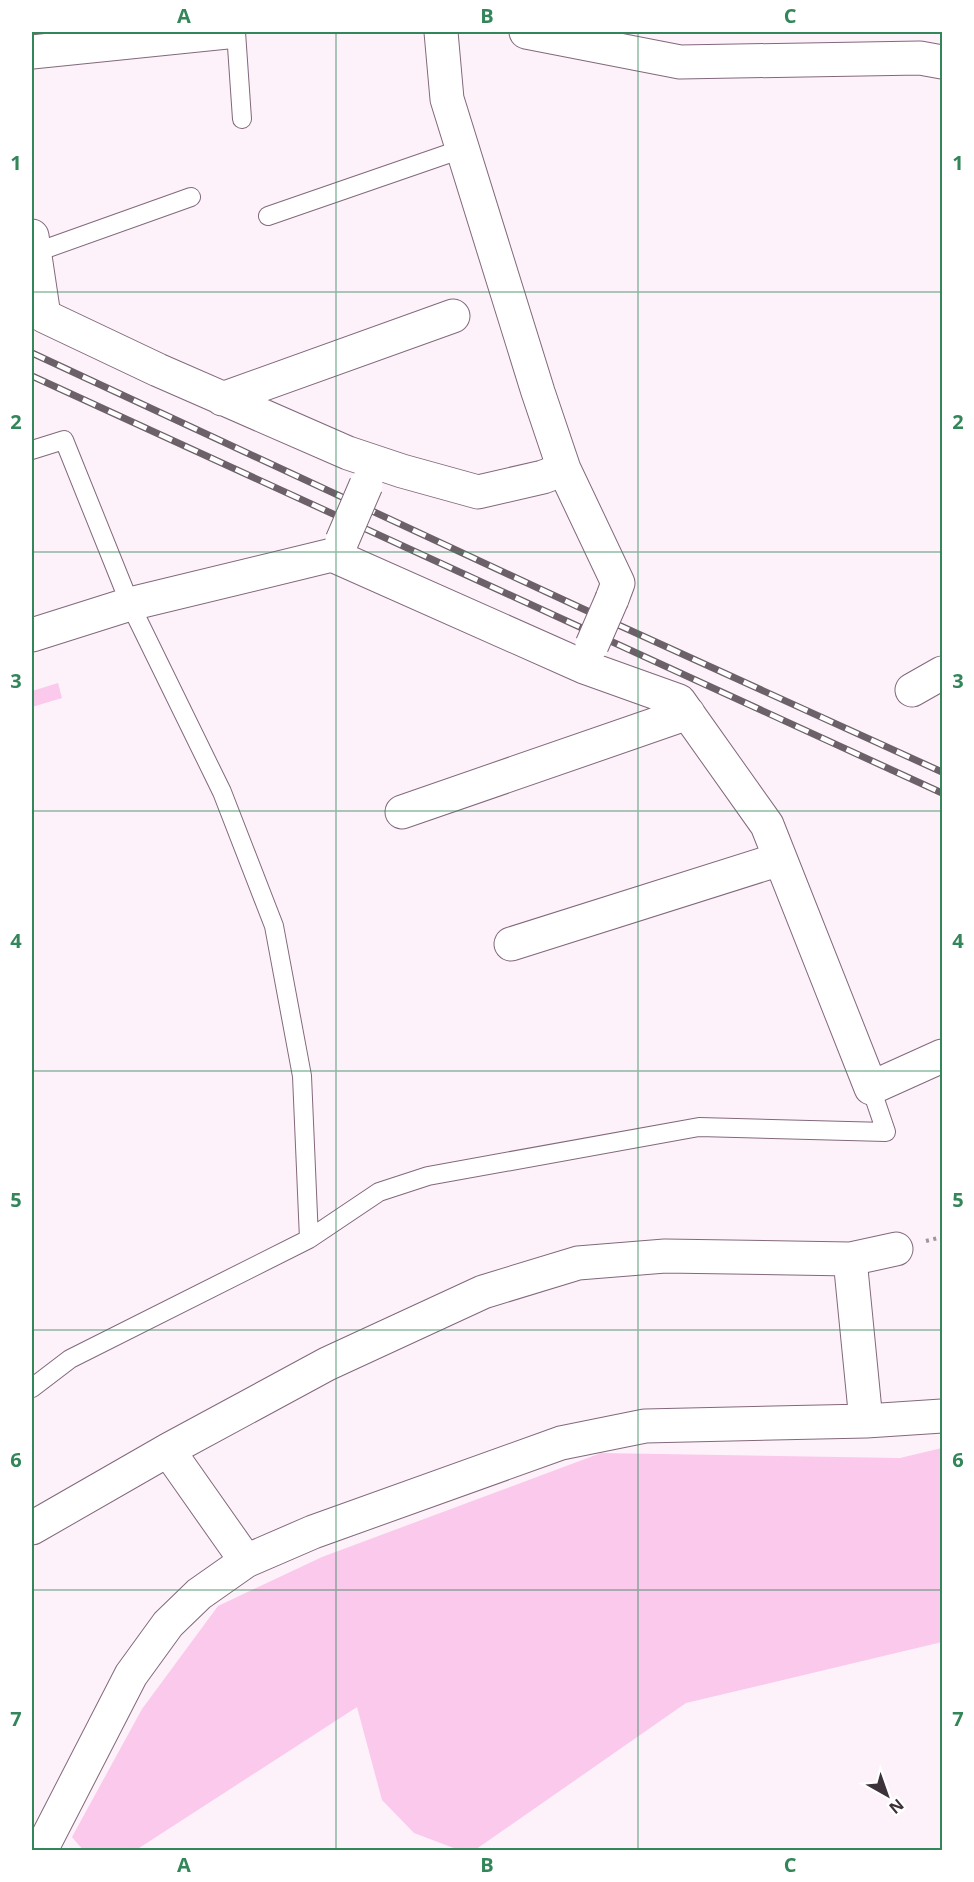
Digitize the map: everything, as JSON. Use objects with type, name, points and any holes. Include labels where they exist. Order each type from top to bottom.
[{"type":"street","points":[[32,52],[211,32]]},
{"type":"street","points":[[441,32],[447,99],[538,392],[564,469],[618,583],[588,656]]},
{"type":"street","points":[[526,32],[680,62],[920,58],[942,62]]},
{"type":"street","points":[[33,244],[44,315],[158,370],[348,453],[370,473],[478,492],[543,477],[564,469]]},
{"type":"street","points":[[222,399],[453,316]]},
{"type":"street","points":[[337,548],[370,473]]},
{"type":"street","points":[[32,635],[130,603],[337,548],[588,656],[679,701],[767,825],[871,1088],[942,1056]]},
{"type":"street","points":[[912,690],[942,673]]},
{"type":"street","points":[[402,812],[688,713]]},
{"type":"street","points":[[510,944],[780,859]]},
{"type":"street","points":[[32,1528],[168,1450],[327,1364],[483,1292],[578,1263],[665,1256],[850,1259],[896,1249]]},
{"type":"street","points":[[850,1259],[866,1421]]},
{"type":"street","points":[[41,1851],[131,1675],[168,1624],[199,1594],[246,1561],[313,1532],[561,1443],[645,1426],[866,1421],[942,1416]]},
{"type":"street","points":[[168,1450],[246,1561]]},
{"type":"lane","points":[[236,32],[242,119]]},
{"type":"lane","points":[[268,216],[462,149]]},
{"type":"lane","points":[[33,244],[190,197]]},
{"type":"lane","points":[[32,450],[64,440],[130,603],[222,792],[274,926],[302,1076],[309,1239]]},
{"type":"lane","points":[[32,1388],[70,1359],[309,1239],[379,1192],[428,1176],[699,1127],[886,1132],[871,1088]]},
{"type":"shaded area","points":[[58,683],[62,698],[32,707],[32,691]]},
{"type":"shaded area","points":[[942,1448],[942,1642],[686,1703],[475,1850],[459,1850],[414,1833],[382,1800],[357,1707],[136,1850],[83,1850],[72,1837],[142,1709],[218,1606],[322,1557],[601,1453],[900,1458]]},
{"type":"railway","points":[[32,353],[581,608],[942,772]]},
{"type":"railway","points":[[32,376],[942,793]]}]
